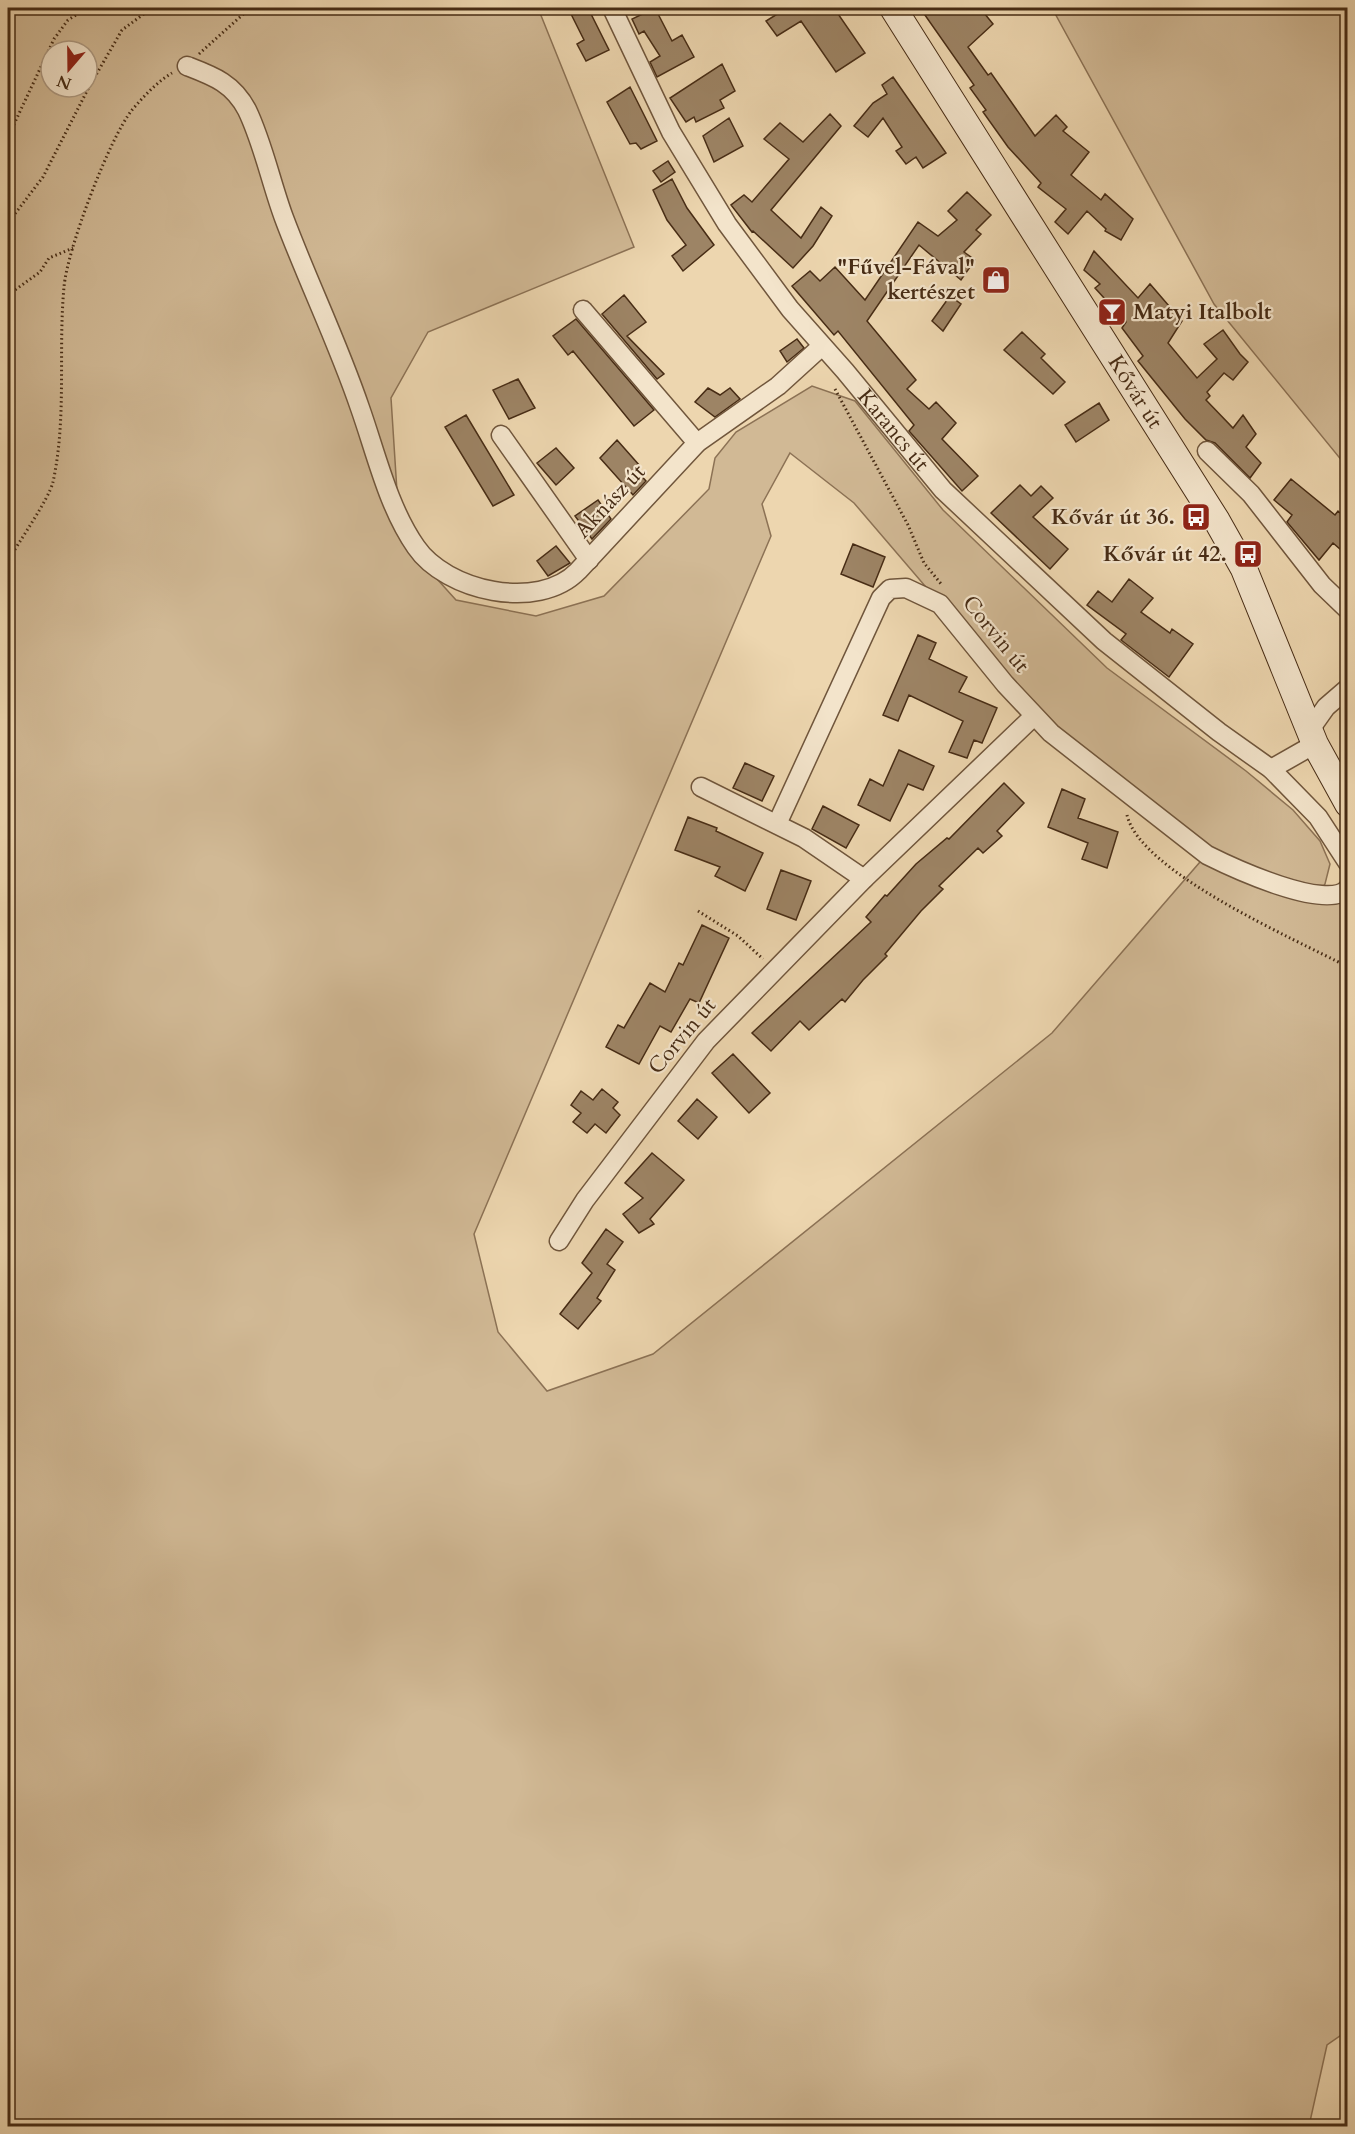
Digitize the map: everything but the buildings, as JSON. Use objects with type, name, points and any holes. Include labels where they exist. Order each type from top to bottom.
[{"type":"main road","name":"Kővár út","points":[[893,8],[1244,569],[1312,738]]},
{"type":"main road","points":[[1312,738],[1347,804]]},
{"type":"street","name":"Karancs út","points":[[612,8],[671,132],[713,203],[771,284],[957,506],[1104,641],[1271,769]]},
{"type":"street","points":[[187,66],[224,81],[246,109],[285,219],[342,355],[388,487],[408,535],[417,549],[433,566],[445,573],[481,587],[514,593],[537,592],[561,585],[572,578],[589,560]]},
{"type":"street","points":[[583,310],[697,443]]},
{"type":"street","name":"Aknász út","points":[[501,435],[589,560],[697,443],[778,386],[822,346]]},
{"type":"street","points":[[1207,451],[1251,494],[1322,585],[1347,610]]},
{"type":"street","name":"Corvin út","points":[[777,824],[883,593],[895,588],[910,589],[940,603],[990,666],[1034,716],[1065,746],[1190,843],[1233,868],[1317,896],[1341,896],[1347,888]]},
{"type":"street","points":[[1347,688],[1326,707],[1312,738],[1271,769],[1318,817],[1347,863]]},
{"type":"street","name":"Corvin út","points":[[559,1241],[585,1200],[706,1041],[864,879],[1034,716]]},
{"type":"street","points":[[701,787],[826,851],[864,879]]},
{"type":"path","points":[[8,137],[54,39],[68,20],[87,8]]},
{"type":"path","points":[[8,219],[14,215],[43,177],[89,87],[122,30],[152,8]]},
{"type":"path","points":[[8,561],[52,484],[63,411],[64,285],[73,248],[100,171],[131,111],[161,80],[187,66],[250,8]]},
{"type":"path","points":[[8,295],[40,272],[49,258],[73,248]]},
{"type":"path","points":[[832,383],[908,525],[924,563],[950,594],[949,614]]},
{"type":"path","points":[[1121,790],[1130,828],[1158,860],[1210,896],[1347,967]]},
{"type":"path","points":[[698,911],[738,936],[765,961],[773,972]]},
{"type":"shaded area","points":[[8,8],[538,8],[634,247],[428,332],[391,398],[400,538],[456,600],[536,616],[604,596],[709,489],[715,458],[736,432],[812,386],[855,401],[943,510],[1107,668],[1246,771],[1293,810],[1320,841],[1330,864],[1325,884],[1317,895],[1347,893],[1347,2031],[1327,2045],[1309,2126],[8,2126]],"holes":[[[790,453],[854,503],[949,614],[1082,760],[1206,855],[1052,1033],[653,1354],[547,1391],[498,1332],[474,1234],[771,536],[762,504]]]},
{"type":"shaded area","points":[[1052,8],[1347,8],[1347,467],[1214,304]]},
{"type":"place","name":"\"Fűvel-Fával\" kertészet","points":[[996,280]]},
{"type":"place","name":"Matyi Italbolt","points":[[1112,312]]},
{"type":"place","name":"Kővár út 36.","points":[[1196,517]]},
{"type":"place","name":"Kővár út 42.","points":[[1248,554]]}]
